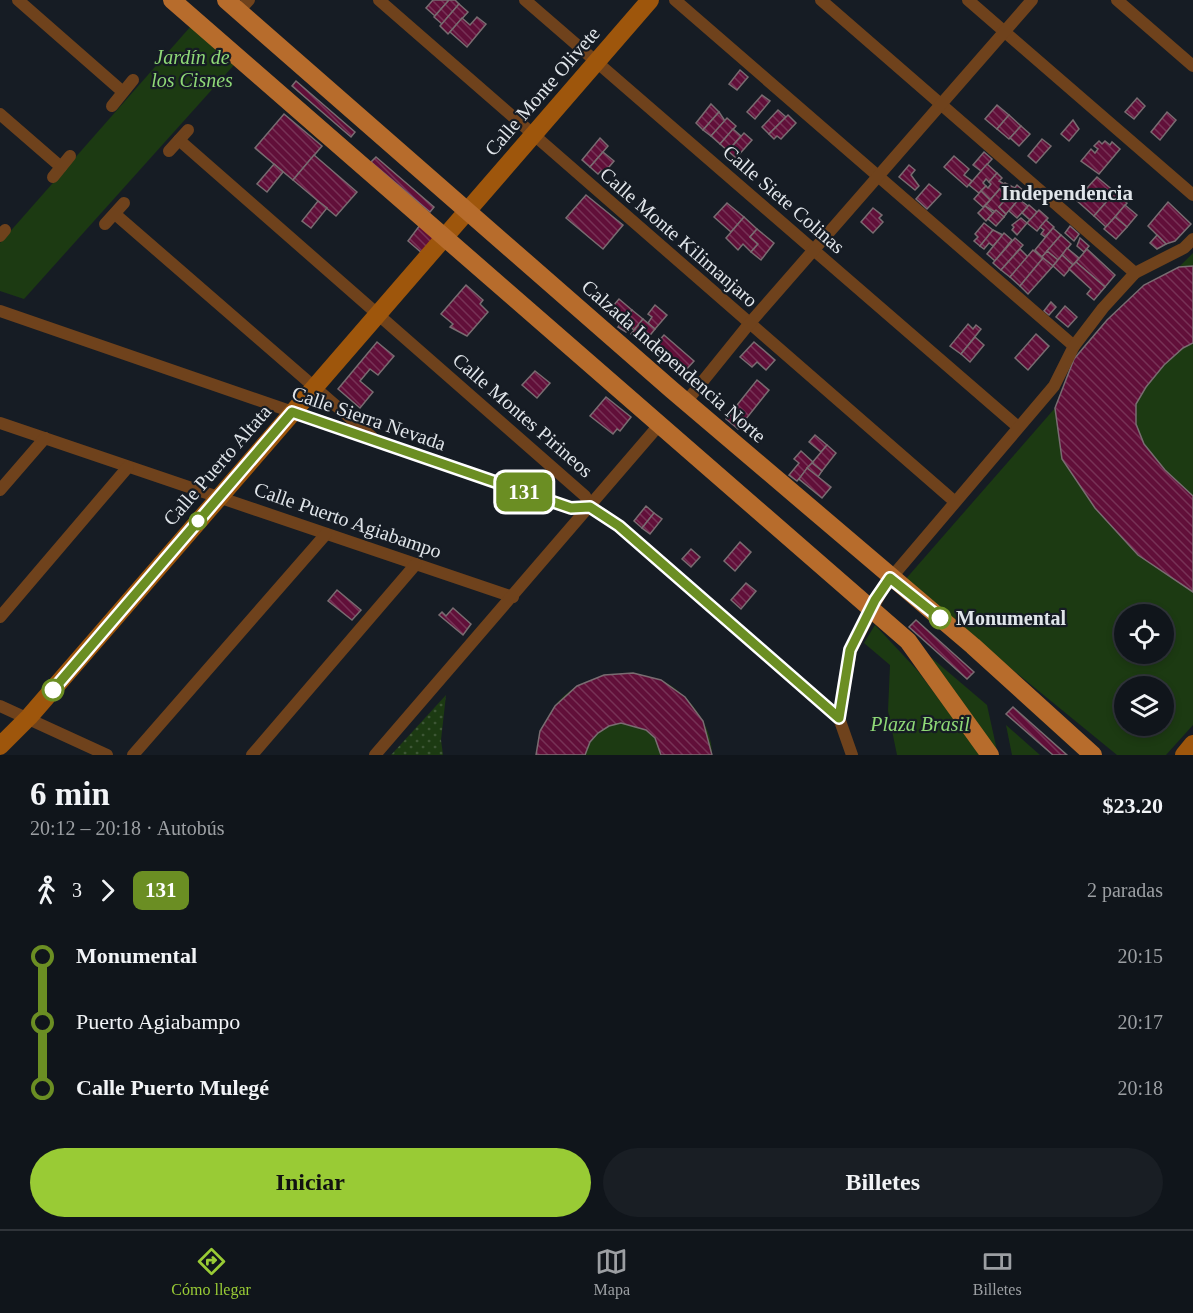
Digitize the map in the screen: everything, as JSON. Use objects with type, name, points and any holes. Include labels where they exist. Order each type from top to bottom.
[{"type":"main road","points":[[172,0],[908,641],[990,755]]},
{"type":"main road","name":"Calzada Independencia Norte","points":[[238,4],[468,212],[890,578],[973,646],[1094,755]]},
{"type":"street","points":[[18,0],[123,92]]},
{"type":"street","name":"Calle Monte Kilimanjaro","points":[[379,0],[954,501]]},
{"type":"street","name":"Calle Siete Colinas","points":[[525,0],[1018,427]]},
{"type":"street","name":"Calle Monte Olivete","points":[[468,212],[650,0]]},
{"type":"street","points":[[675,0],[880,174],[1074,346]]},
{"type":"street","points":[[821,0],[1135,273]]},
{"type":"street","points":[[968,0],[1193,195]]},
{"type":"street","points":[[686,402],[749,324],[1032,0]]},
{"type":"street","points":[[1117,0],[1193,66]]},
{"type":"street","points":[[112,106],[133,80]]},
{"type":"street","points":[[0,114],[56,172],[70,156]]},
{"type":"street","points":[[169,152],[188,130]]},
{"type":"street","name":"Calle Montes Pirineos","points":[[179,140],[585,496],[590,507],[619,526],[839,718]]},
{"type":"street","points":[[105,224],[124,203]]},
{"type":"street","name":"Calle Puerto Altata","points":[[0,746],[29,717],[468,212]]},
{"type":"street","points":[[115,214],[377,441]]},
{"type":"street","points":[[852,755],[839,718],[850,650],[890,578],[1054,386],[1074,346],[1135,273],[1184,248],[1193,239]]},
{"type":"street","name":"Calle Sierra Nevada","points":[[0,311],[571,508],[590,507]]},
{"type":"street","name":"Calle Puerto Agiabampo","points":[[0,423],[513,597]]},
{"type":"street","points":[[375,755],[660,423]]},
{"type":"street","points":[[0,490],[45,438]]},
{"type":"street","points":[[0,617],[129,467]]},
{"type":"street","points":[[133,755],[326,534]]},
{"type":"street","points":[[252,755],[416,564]]},
{"type":"street","points":[[0,706],[29,717],[107,755]]},
{"type":"street","points":[[1184,755],[1193,744]]},
{"type":"green space","name":"Jardín de los Cisnes","points":[[191,26],[234,65],[24,299],[0,291],[0,243]]},
{"type":"green space","points":[[1193,253],[1193,725],[1166,755],[1117,755],[904,581],[1055,408],[1074,359],[1107,320],[1144,285],[1179,267]]},
{"type":"green space","name":"Plaza Brasil","points":[[875,625],[917,670],[981,755],[897,755],[888,711],[890,665],[864,643]]},
{"type":"green space","points":[[920,648],[987,705],[998,755]]},
{"type":"green space","points":[[633,673],[671,685],[689,701],[708,732],[712,755],[536,755],[547,718],[567,693],[595,679]]},
{"type":"green space","points":[[446,695],[441,740],[443,755],[391,755]]},
{"type":"green space","points":[[1006,725],[1040,755],[1012,755]]},
{"type":"building","points":[[433,0],[449,0],[435,16],[426,8]]},
{"type":"building","points":[[449,0],[455,0],[459,4],[442,24],[434,17]]},
{"type":"building","points":[[459,4],[468,12],[448,34],[440,26]]},
{"type":"building","points":[[477,17],[486,24],[467,47],[450,32],[462,18],[470,25]]},
{"type":"building","points":[[740,70],[748,77],[737,90],[729,84]]},
{"type":"building","points":[[296,81],[355,132],[351,137],[292,86]]},
{"type":"building","points":[[762,95],[770,101],[755,119],[747,112]]},
{"type":"building","points":[[1137,98],[1145,106],[1134,119],[1125,112]]},
{"type":"building","points":[[711,104],[719,112],[703,130],[696,123]]},
{"type":"building","points":[[997,105],[1009,115],[997,129],[985,119]]},
{"type":"building","points":[[778,110],[786,117],[769,134],[762,127]]},
{"type":"building","points":[[719,112],[725,121],[711,136],[703,130]]},
{"type":"building","points":[[1167,112],[1176,120],[1160,140],[1151,132]]},
{"type":"building","points":[[284,114],[322,146],[293,180],[255,148]]},
{"type":"building","points":[[788,115],[796,123],[781,139],[777,136],[774,139],[769,134]]},
{"type":"building","points":[[1009,115],[1021,126],[1009,139],[997,129]]},
{"type":"building","points":[[727,118],[736,126],[720,144],[711,136]]},
{"type":"building","points":[[1073,120],[1079,129],[1069,141],[1061,134]]},
{"type":"building","points":[[1021,126],[1030,134],[1019,146],[1010,138]]},
{"type":"building","points":[[733,129],[741,136],[728,151],[720,144]]},
{"type":"building","points":[[744,133],[752,140],[736,158],[728,151]]},
{"type":"building","points":[[600,138],[608,146],[590,167],[582,160]]},
{"type":"building","points":[[1042,139],[1051,146],[1036,163],[1028,156]]},
{"type":"building","points":[[1099,141],[1102,144],[1105,141],[1110,145],[1112,142],[1120,149],[1099,174],[1081,161],[1091,149],[1095,153],[1098,149],[1094,146]]},
{"type":"building","points":[[603,152],[614,161],[603,174],[601,171],[598,174],[590,167]]},
{"type":"building","points":[[984,152],[992,159],[981,171],[973,165]]},
{"type":"building","points":[[314,155],[357,192],[336,216],[293,180]]},
{"type":"building","points":[[954,156],[969,169],[964,175],[972,181],[967,187],[944,167]]},
{"type":"building","points":[[376,157],[434,207],[430,212],[371,162]]},
{"type":"building","points":[[274,164],[283,172],[267,192],[257,184]]},
{"type":"building","points":[[987,164],[997,173],[989,182],[986,179],[983,183],[986,186],[979,193],[969,185]]},
{"type":"building","points":[[909,165],[915,170],[911,175],[919,186],[915,190],[899,177]]},
{"type":"building","points":[[997,173],[1002,178],[999,181],[1004,184],[990,200],[981,191],[986,186],[988,188],[991,184],[989,182]]},
{"type":"building","points":[[1097,177],[1115,192],[1094,216],[1076,200]]},
{"type":"building","points":[[1005,183],[1015,188],[999,207],[1006,214],[1004,217],[985,206]]},
{"type":"building","points":[[929,184],[941,194],[927,209],[916,199]]},
{"type":"building","points":[[1017,185],[1025,192],[1006,214],[999,207]]},
{"type":"building","points":[[981,191],[990,200],[983,207],[974,199]]},
{"type":"building","points":[[1115,192],[1127,203],[1106,227],[1094,216]]},
{"type":"building","points":[[586,195],[623,225],[603,249],[566,218]]},
{"type":"building","points":[[1019,199],[1028,206],[1017,218],[1009,211]]},
{"type":"building","points":[[318,201],[327,208],[311,228],[302,221]]},
{"type":"building","points":[[1168,202],[1191,224],[1175,241],[1166,244],[1148,226]]},
{"type":"building","points":[[727,203],[744,217],[731,232],[714,217]]},
{"type":"building","points":[[1029,205],[1037,212],[1030,220],[1022,213]]},
{"type":"building","points":[[1125,205],[1137,215],[1127,227],[1115,217]]},
{"type":"building","points":[[985,206],[993,213],[986,221],[978,213]]},
{"type":"building","points":[[873,208],[882,215],[879,218],[883,222],[873,233],[861,222]]},
{"type":"building","points":[[996,210],[1004,217],[996,226],[988,219]]},
{"type":"building","points":[[1039,210],[1048,218],[1037,231],[1027,223]]},
{"type":"building","points":[[744,217],[757,229],[750,237],[758,244],[751,252],[743,244],[738,250],[726,238]]},
{"type":"building","points":[[1115,217],[1127,227],[1116,239],[1104,229]]},
{"type":"building","points":[[1021,218],[1027,223],[1017,235],[1012,230],[1014,227],[1012,225]]},
{"type":"building","points":[[1046,220],[1054,227],[1045,237],[1041,234],[1044,230],[1040,227]]},
{"type":"building","points":[[984,223],[993,230],[980,246],[974,241],[978,237],[975,234]]},
{"type":"building","points":[[420,225],[436,238],[423,254],[408,241]]},
{"type":"building","points":[[1070,226],[1079,234],[1074,241],[1065,233]]},
{"type":"building","points":[[1053,228],[1061,235],[1042,257],[1035,250]]},
{"type":"building","points":[[757,229],[774,243],[761,260],[751,252],[758,244],[750,237]]},
{"type":"building","points":[[993,230],[1003,235],[993,246],[989,243],[984,249],[980,246]]},
{"type":"building","points":[[1004,233],[1012,240],[995,261],[987,254]]},
{"type":"building","points":[[1061,235],[1071,244],[1058,260],[1047,251]]},
{"type":"building","points":[[1157,235],[1166,244],[1157,249],[1150,243]]},
{"type":"building","points":[[1015,238],[1023,245],[1001,270],[993,263]]},
{"type":"building","points":[[1080,238],[1089,246],[1084,252],[1077,246]]},
{"type":"building","points":[[1067,248],[1079,258],[1073,265],[1062,255]]},
{"type":"building","points":[[1020,249],[1028,257],[1010,277],[1001,270]]},
{"type":"building","points":[[1087,249],[1115,275],[1105,287],[1076,262]]},
{"type":"building","points":[[1033,250],[1043,258],[1020,286],[1010,277]]},
{"type":"building","points":[[1047,251],[1058,260],[1053,266],[1042,257]]},
{"type":"building","points":[[1062,255],[1073,265],[1064,276],[1053,266]]},
{"type":"building","points":[[1043,258],[1053,266],[1028,294],[1020,286]]},
{"type":"building","points":[[1076,262],[1105,287],[1094,300],[1087,294],[1091,289],[1069,269]]},
{"type":"building","points":[[1193,266],[1193,343],[1183,348],[1164,365],[1146,387],[1136,404],[1136,424],[1144,444],[1165,470],[1193,496],[1193,592],[1138,555],[1095,508],[1062,459],[1055,408],[1074,359],[1107,320],[1144,285],[1179,267]]},
{"type":"building","points":[[466,285],[483,300],[480,304],[488,312],[467,336],[450,327],[453,324],[441,314]]},
{"type":"building","points":[[619,299],[632,310],[620,324],[607,313]]},
{"type":"building","points":[[1051,302],[1056,307],[1049,315],[1044,311]]},
{"type":"building","points":[[655,305],[667,315],[655,329],[648,323],[652,317],[648,314]]},
{"type":"building","points":[[1065,306],[1077,317],[1068,327],[1056,317]]},
{"type":"building","points":[[632,310],[643,319],[634,330],[630,327],[626,332],[618,327]]},
{"type":"building","points":[[643,319],[655,329],[643,344],[631,334]]},
{"type":"building","points":[[968,324],[973,329],[976,325],[981,329],[961,354],[950,346]]},
{"type":"building","points":[[1036,334],[1049,346],[1028,370],[1015,358]]},
{"type":"building","points":[[664,335],[694,361],[684,372],[655,345]]},
{"type":"building","points":[[975,337],[984,345],[970,362],[961,354]]},
{"type":"building","points":[[377,342],[394,356],[378,375],[370,369],[360,381],[373,392],[360,408],[338,389]]},
{"type":"building","points":[[754,342],[775,360],[766,370],[757,362],[752,367],[740,357]]},
{"type":"building","points":[[535,371],[550,383],[537,398],[522,385]]},
{"type":"building","points":[[757,380],[769,390],[738,429],[726,419]]},
{"type":"building","points":[[606,397],[631,417],[620,431],[617,429],[613,434],[590,416]]},
{"type":"building","points":[[815,435],[827,445],[821,452],[809,442]]},
{"type":"building","points":[[827,445],[836,453],[822,471],[812,463]]},
{"type":"building","points":[[801,451],[813,462],[797,481],[789,475],[799,463],[794,459]]},
{"type":"building","points":[[812,463],[822,471],[818,477],[807,468]]},
{"type":"building","points":[[807,468],[831,487],[822,498],[799,479]]},
{"type":"building","points":[[646,506],[654,513],[642,528],[634,521]]},
{"type":"building","points":[[654,513],[662,519],[650,534],[642,528]]},
{"type":"building","points":[[740,542],[751,552],[735,571],[724,561]]},
{"type":"building","points":[[691,549],[700,557],[691,567],[682,559]]},
{"type":"building","points":[[746,583],[756,591],[741,609],[731,600]]},
{"type":"building","points":[[337,590],[361,610],[352,620],[328,601]]},
{"type":"building","points":[[453,608],[471,624],[463,635],[439,615],[442,612],[446,616]]},
{"type":"building","name":"Monumental","points":[[916,620],[974,672],[967,679],[909,627]]},
{"type":"building","points":[[633,673],[661,680],[685,697],[703,721],[712,755],[661,755],[655,738],[646,730],[621,723],[609,726],[598,733],[590,742],[585,755],[536,755],[540,731],[555,706],[577,686],[604,675]]},
{"type":"building","points":[[1013,707],[1067,755],[1053,755],[1006,714]]},
{"type":"bus line","name":"131","points":[[53,690],[292,412],[571,508],[590,507],[619,526],[839,718],[850,650],[875,600],[890,578],[940,618]]},
{"type":"place","name":"Monumental","points":[[940,618]]},
{"type":"district","name":"Independencia","points":[[1067,193]]}]
